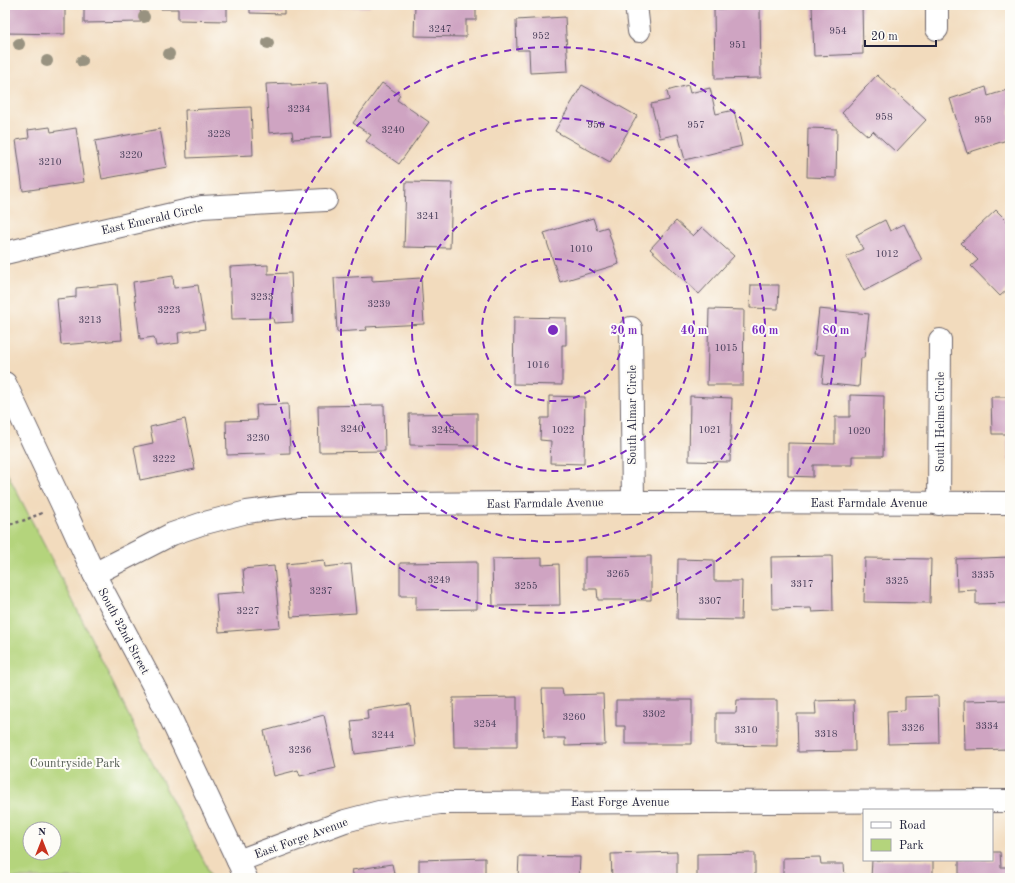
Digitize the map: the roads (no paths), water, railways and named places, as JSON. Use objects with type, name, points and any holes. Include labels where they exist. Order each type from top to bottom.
[{"type":"street","points":[[636,5],[639,31]]},
{"type":"street","points":[[936,5],[938,29]]},
{"type":"street","name":"East Emerald Circle","points":[[5,253],[202,207],[326,200]]},
{"type":"street","name":"South Almar Circle","points":[[631,328],[632,502]]},
{"type":"street","name":"South Helms Circle","points":[[939,504],[940,340]]},
{"type":"street","name":"South 32nd Street","points":[[5,383],[94,574],[169,715],[242,870]]},
{"type":"street","name":"East Farmdale Avenue","points":[[94,574],[172,534],[201,524],[247,512],[299,506],[632,502],[1010,503]]},
{"type":"street","name":"East Forge Avenue","points":[[242,870],[345,821],[379,812],[440,803],[1010,801]]},
{"type":"park label","name":"Countryside Park","points":[[75,763]]}]
